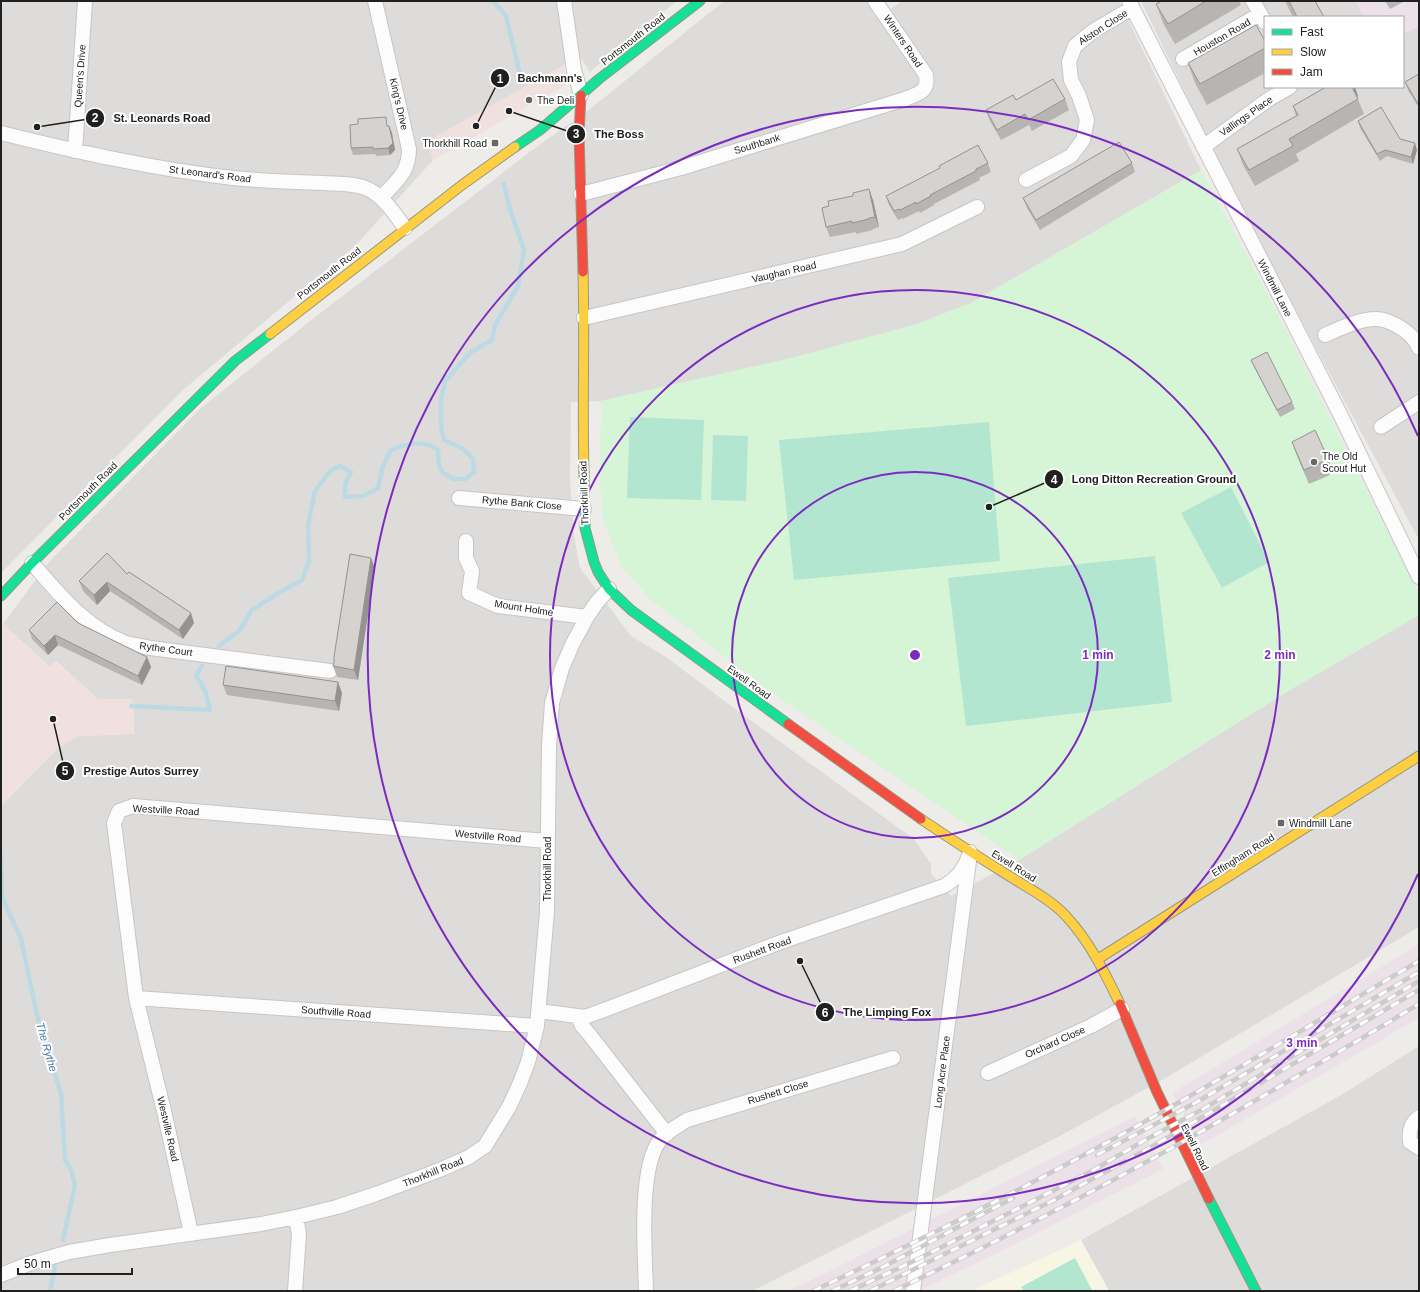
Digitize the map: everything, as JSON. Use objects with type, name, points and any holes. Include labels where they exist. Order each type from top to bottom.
[{"type":"street","name":"Queen's Drive","points":[[75,151],[85,1]]},
{"type":"street","name":"King's Drive","points":[[375,1],[409,149],[409,160],[404,172],[381,198]]},
{"type":"street","points":[[564,1],[574,70],[581,95]]},
{"type":"street","name":"Portsmouth Road","points":[[1,596],[32,563],[235,361],[405,228],[462,185],[540,130],[599,79],[700,1]]},
{"type":"street","name":"Houston Road","points":[[1183,59],[1263,18],[1253,1]]},
{"type":"street","name":"Winters Road","points":[[881,3],[926,75],[927,83]]},
{"type":"street","name":"Windmill Lane","points":[[1130,5],[1340,414],[1419,577]]},
{"type":"street","name":"Alston Close","points":[[1026,180],[1071,156],[1083,140],[1087,120],[1079,96],[1071,80],[1069,62],[1075,46],[1093,31],[1130,5]]},
{"type":"street","name":"Southbank","points":[[581,194],[680,168],[905,99],[921,93],[925,89],[927,83]]},
{"type":"street","name":"Vallings Place","points":[[1203,147],[1269,99],[1288,88]]},
{"type":"street","name":"Thorkhill Road","points":[[1,1275],[28,1264],[69,1252],[261,1224],[336,1207],[427,1175],[469,1157],[485,1146],[509,1107],[528,1062],[537,1026],[539,1010],[546,912],[549,744],[552,703],[562,668],[587,617],[597,602],[609,589],[594,562],[585,528],[582,412],[584,318],[579,134],[581,95]]},
{"type":"street","name":"St Leonard's Road","points":[[1,132],[75,151],[118,160],[232,178],[339,184],[360,187],[368,189],[381,198],[405,228]]},
{"type":"street","name":"Vaughan Road","points":[[584,318],[902,244],[976,207]]},
{"type":"street","points":[[1325,335],[1354,323],[1375,318],[1391,322],[1405,330],[1418,345]]},
{"type":"street","points":[[1381,427],[1419,402]]},
{"type":"street","name":"Rythe Bank Close","points":[[459,498],[584,508]]},
{"type":"street","name":"Mount Holme","points":[[466,541],[466,558],[472,571],[469,593],[498,606],[587,617]]},
{"type":"street","name":"Rythe Court","points":[[32,563],[64,601],[105,632],[126,643],[150,648],[330,671]]},
{"type":"street","name":"Ewell Road","points":[[609,589],[631,610],[888,796],[970,852],[1047,900],[1065,914],[1082,935],[1098,960],[1122,1009],[1157,1092],[1188,1158],[1256,1291]]},
{"type":"street","name":"Effingham Road","points":[[1098,960],[1419,756]]},
{"type":"street","name":"Westville Road","points":[[191,1233],[164,1111],[136,998],[114,823],[119,811],[133,806],[547,841]]},
{"type":"street","name":"Rushett Road","points":[[539,1010],[578,1017],[591,1016],[775,945],[944,886],[952,882],[966,864],[970,852]]},
{"type":"street","name":"Long Acre Place","points":[[913,1291],[970,852]]},
{"type":"street","name":"Southville Road","points":[[136,998],[537,1026]]},
{"type":"street","name":"Orchard Close","points":[[988,1072],[1091,1026],[1122,1009]]},
{"type":"street","points":[[578,1017],[588,1034],[667,1134]]},
{"type":"street","name":"Rushett Close","points":[[646,1291],[645,1190],[653,1154],[660,1140],[687,1120],[893,1058]]},
{"type":"street","points":[[1419,1117],[1413,1122],[1409,1132],[1410,1142],[1419,1148]]},
{"type":"street","points":[[295,1291],[299,1234],[296,1217]]},
{"type":"shaded area","points":[[1,1],[677,1],[590,72],[582,59],[564,65],[428,141],[433,160],[355,246],[183,390],[1,573]]},
{"type":"shaded area","points":[[724,1],[866,1],[876,17],[903,1],[1119,1],[1201,170],[971,303],[914,325],[792,358],[601,401],[571,402],[570,479],[574,536],[580,568],[631,636],[666,657],[914,839],[931,864],[931,874],[951,896],[1019,860],[1288,691],[1419,615],[1419,927],[1162,1080],[1058,1137],[752,1291],[1,1291],[1,806],[58,748],[78,736],[134,734],[132,699],[98,699],[56,661],[50,667],[3,624],[49,562],[201,408],[314,318],[531,151],[590,109]]},
{"type":"shaded area","points":[[1141,1],[1356,1],[1364,16],[1264,16],[1264,88],[1404,88],[1404,34],[1419,26],[1419,540],[1242,210]]},
{"type":"shaded area","points":[[1356,1],[1419,1],[1419,26],[1404,34],[1404,16],[1364,16]]},
{"type":"shaded area","points":[[564,65],[569,83],[433,160],[428,141]]},
{"type":"shaded area","points":[[3,624],[49,667],[55,661],[98,699],[132,699],[134,710],[134,734],[78,736],[58,748],[1,806],[1,626]]},
{"type":"shaded area","points":[[1419,944],[1419,1018],[1201,1145],[1172,1093]]},
{"type":"shaded area","points":[[1419,1046],[1419,1291],[1109,1291],[1081,1240],[1343,1094]]},
{"type":"shaded area","points":[[1135,1116],[1163,1169],[1007,1248],[919,1291],[788,1291],[828,1272]]},
{"type":"shaded area","points":[[1081,1240],[1109,1291],[971,1291]]},
{"type":"green space","points":[[1201,170],[1282,322],[1419,594],[1419,615],[1288,691],[1019,860],[772,693],[650,599],[621,566],[603,519],[600,484],[601,401],[792,358],[914,325],[971,303]]},
{"type":"green space","points":[[630,417],[704,420],[701,500],[627,498]]},
{"type":"green space","points":[[989,422],[1000,561],[794,580],[779,440]]},
{"type":"green space","points":[[713,435],[748,436],[746,501],[711,500]]},
{"type":"green space","points":[[1231,487],[1269,562],[1222,588],[1181,513]]},
{"type":"green space","points":[[1155,556],[1172,702],[966,726],[948,578]]},
{"type":"green space","points":[[1075,1258],[1092,1290],[1024,1291],[1021,1287]]},
{"type":"building","points":[[1162,1],[1206,1],[1168,24],[1156,4]]},
{"type":"building","points":[[1289,1],[1315,1],[1323,16],[1296,16]]},
{"type":"building","points":[[1256,25],[1264,39],[1264,49],[1200,84],[1188,63]]},
{"type":"building","points":[[1419,74],[1419,104],[1418,104],[1405,82]]},
{"type":"building","points":[[1053,79],[1065,99],[1028,120],[1025,114],[997,130],[986,110],[1013,95],[1016,100]]},
{"type":"building","points":[[1324,88],[1352,88],[1358,99],[1289,139],[1293,146],[1249,170],[1237,149],[1298,115],[1293,106]]},
{"type":"building","points":[[1381,107],[1400,139],[1415,143],[1411,157],[1385,150],[1377,154],[1358,121]]},
{"type":"building","points":[[386,117],[387,126],[389,126],[393,143],[388,148],[351,148],[350,125],[358,124],[358,119]]},
{"type":"building","points":[[1119,142],[1132,163],[1036,220],[1023,198]]},
{"type":"building","points":[[978,145],[988,163],[916,204],[916,202],[900,210],[894,211],[886,196],[940,168],[939,166]]},
{"type":"building","points":[[869,189],[875,217],[852,223],[852,221],[826,227],[822,208],[829,206],[828,201],[853,196],[853,193]]},
{"type":"building","points":[[1267,352],[1292,402],[1277,410],[1251,360]]},
{"type":"building","points":[[1315,430],[1326,454],[1323,456],[1325,461],[1304,470],[1292,442]]},
{"type":"building","points":[[107,553],[127,574],[129,572],[191,613],[179,630],[107,582],[94,595],[79,581]]},
{"type":"building","points":[[350,554],[371,558],[354,670],[333,666]]},
{"type":"building","points":[[57,602],[78,623],[147,657],[138,676],[55,635],[44,646],[29,630]]},
{"type":"building","points":[[226,666],[338,682],[335,701],[223,685]]},
{"type":"waterway","name":"The Rythe","points":[[493,1],[506,16],[520,74]]},
{"type":"waterway","points":[[219,646],[239,631],[252,610],[278,593],[302,580],[309,561],[308,525],[315,491],[330,471],[340,466],[351,472],[345,484],[345,497],[363,496],[378,488],[383,466],[391,450],[409,444],[421,444],[438,450],[439,465],[443,473],[454,479],[465,479],[474,472],[473,459],[462,448],[444,440],[441,427],[441,400],[445,381],[471,352],[492,340],[495,325],[518,286],[524,250],[509,206],[504,184]]},
{"type":"waterway","points":[[131,706],[210,710],[206,693],[196,675],[202,666]]},
{"type":"waterway","name":"The Rythe","points":[[1,855],[2,897],[21,939],[37,1015],[61,1094],[65,1160],[71,1169],[75,1185],[63,1240]]},
{"type":"waterway","name":"The Rythe","points":[[50,1291],[55,1266]]},
{"type":"railway","points":[[813,1291],[958,1221],[1101,1146],[1223,1077],[1419,961]]},
{"type":"railway","points":[[1097,1155],[1195,1103],[1419,972]]},
{"type":"railway","points":[[850,1291],[918,1259],[1090,1172],[1203,1109],[1419,981]]},
{"type":"railway","points":[[870,1291],[1054,1200],[1153,1146],[1419,990]]},
{"type":"railway","points":[[894,1291],[1013,1232],[1126,1173],[1252,1102],[1419,1004]]},
{"type":"railway","points":[[832,1291],[883,1267],[1013,1198]]},
{"type":"traffic: fast","points":[[515,147],[540,130],[599,79],[700,1]]},
{"type":"traffic: fast","points":[[1,596],[32,563],[235,361],[270,334]]},
{"type":"traffic: fast","points":[[584,472],[585,528],[594,562],[598,572],[609,589],[631,610],[788,724]]},
{"type":"traffic: fast","points":[[1209,1199],[1256,1291]]},
{"type":"traffic: slow","points":[[270,334],[462,185],[515,147]]},
{"type":"traffic: slow","points":[[583,272],[584,472]]},
{"type":"traffic: slow","points":[[1098,959],[1419,756]]},
{"type":"traffic: slow","points":[[921,819],[1037,893],[1066,916],[1090,947],[1103,969],[1120,1004]]},
{"type":"traffic: jam","points":[[581,95],[579,134],[583,272]]},
{"type":"traffic: jam","points":[[788,724],[921,819]]},
{"type":"traffic: jam","points":[[1120,1004],[1157,1092],[1209,1199]]},
{"type":"place","name":"The Deli","points":[[529,100]]},
{"type":"place","name":"The Boss","points":[[509,111]]},
{"type":"place","name":"Bachmann's","points":[[476,126]]},
{"type":"place","name":"St. Leonards Road","points":[[37,127]]},
{"type":"place","name":"Thorkhill Road","points":[[495,143]]},
{"type":"place","name":"The Old Scout Hut","points":[[1314,462]]},
{"type":"place","name":"Long Ditton Recreation Ground","points":[[989,507]]},
{"type":"place","name":"Prestige Autos Surrey","points":[[53,719]]},
{"type":"place","name":"Windmill Lane","points":[[1281,823]]},
{"type":"place","name":"The Limping Fox","points":[[800,961]]}]
